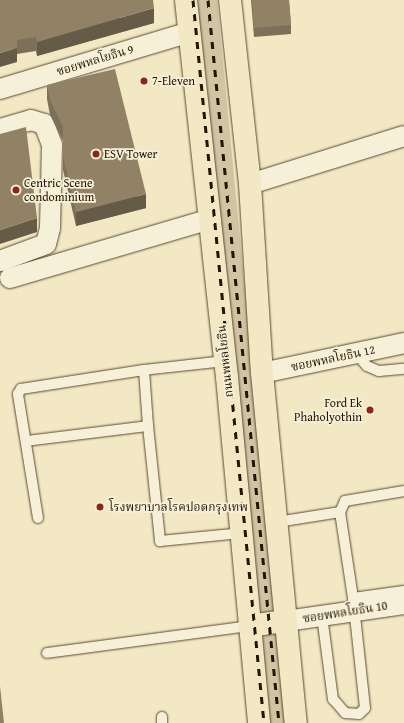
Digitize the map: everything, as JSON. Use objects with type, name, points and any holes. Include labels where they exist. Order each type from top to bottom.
[{"type":"main road","name":"ถนนพหลโยธิน","points":[[186,0],[225,361],[259,723]]},
{"type":"main road","points":[[230,0],[250,184],[262,373],[296,723]]},
{"type":"main road","points":[[249,626],[286,621]]},
{"type":"street","name":"ซอยพหลโยธิน 9","points":[[0,89],[190,32]]},
{"type":"street","points":[[0,129],[31,120],[44,124],[52,145],[50,228],[46,244],[0,261]]},
{"type":"street","points":[[250,184],[404,136]]},
{"type":"street","points":[[10,278],[210,219]]},
{"type":"street","name":"ซอยพหลโยธิน 12","points":[[262,373],[404,343]]},
{"type":"street","name":"ซอยพหลโยธิน 10","points":[[286,621],[322,616],[354,604],[404,604]]},
{"type":"lane","points":[[356,353],[367,366],[379,371],[404,369]]},
{"type":"lane","points":[[38,518],[18,394],[22,389],[144,370],[225,361]]},
{"type":"lane","points":[[144,370],[148,426],[160,541],[241,533]]},
{"type":"lane","points":[[26,441],[148,426]]},
{"type":"lane","points":[[322,616],[333,699],[345,713],[358,714],[365,708],[354,604],[340,512],[345,501],[404,491]]},
{"type":"lane","points":[[277,522],[340,512]]},
{"type":"lane","points":[[354,604],[404,591]]},
{"type":"lane","points":[[47,653],[249,626]]},
{"type":"shaded area","points":[[193,0],[217,0],[287,723],[267,723]]},
{"type":"building","points":[[0,0],[153,0],[154,8],[37,42],[36,37],[17,40],[17,48],[0,53]]},
{"type":"building","points":[[252,0],[289,0],[291,25],[254,28]]},
{"type":"building","name":"ESV Tower","points":[[115,69],[146,194],[76,212],[63,156],[63,127],[50,100],[47,85]]},
{"type":"building","name":"Centric Scene condominium","points":[[26,127],[37,218],[0,230],[0,134]]},
{"type":"building","points":[[0,686],[4,723],[0,723]]},
{"type":"railway","points":[[193,0],[264,723]]},
{"type":"railway","points":[[208,0],[279,723]]},
{"type":"place","name":"7-Eleven","points":[[144,81]]},
{"type":"place","name":"ESV Tower","points":[[96,154]]},
{"type":"place","name":"Centric Scene condominium","points":[[16,190]]},
{"type":"place","name":"Ford Ek Phaholyothin","points":[[370,410]]},
{"type":"place","name":"โรงพยาบาลโรคปอดกรุงเทพ","points":[[100,507]]}]
